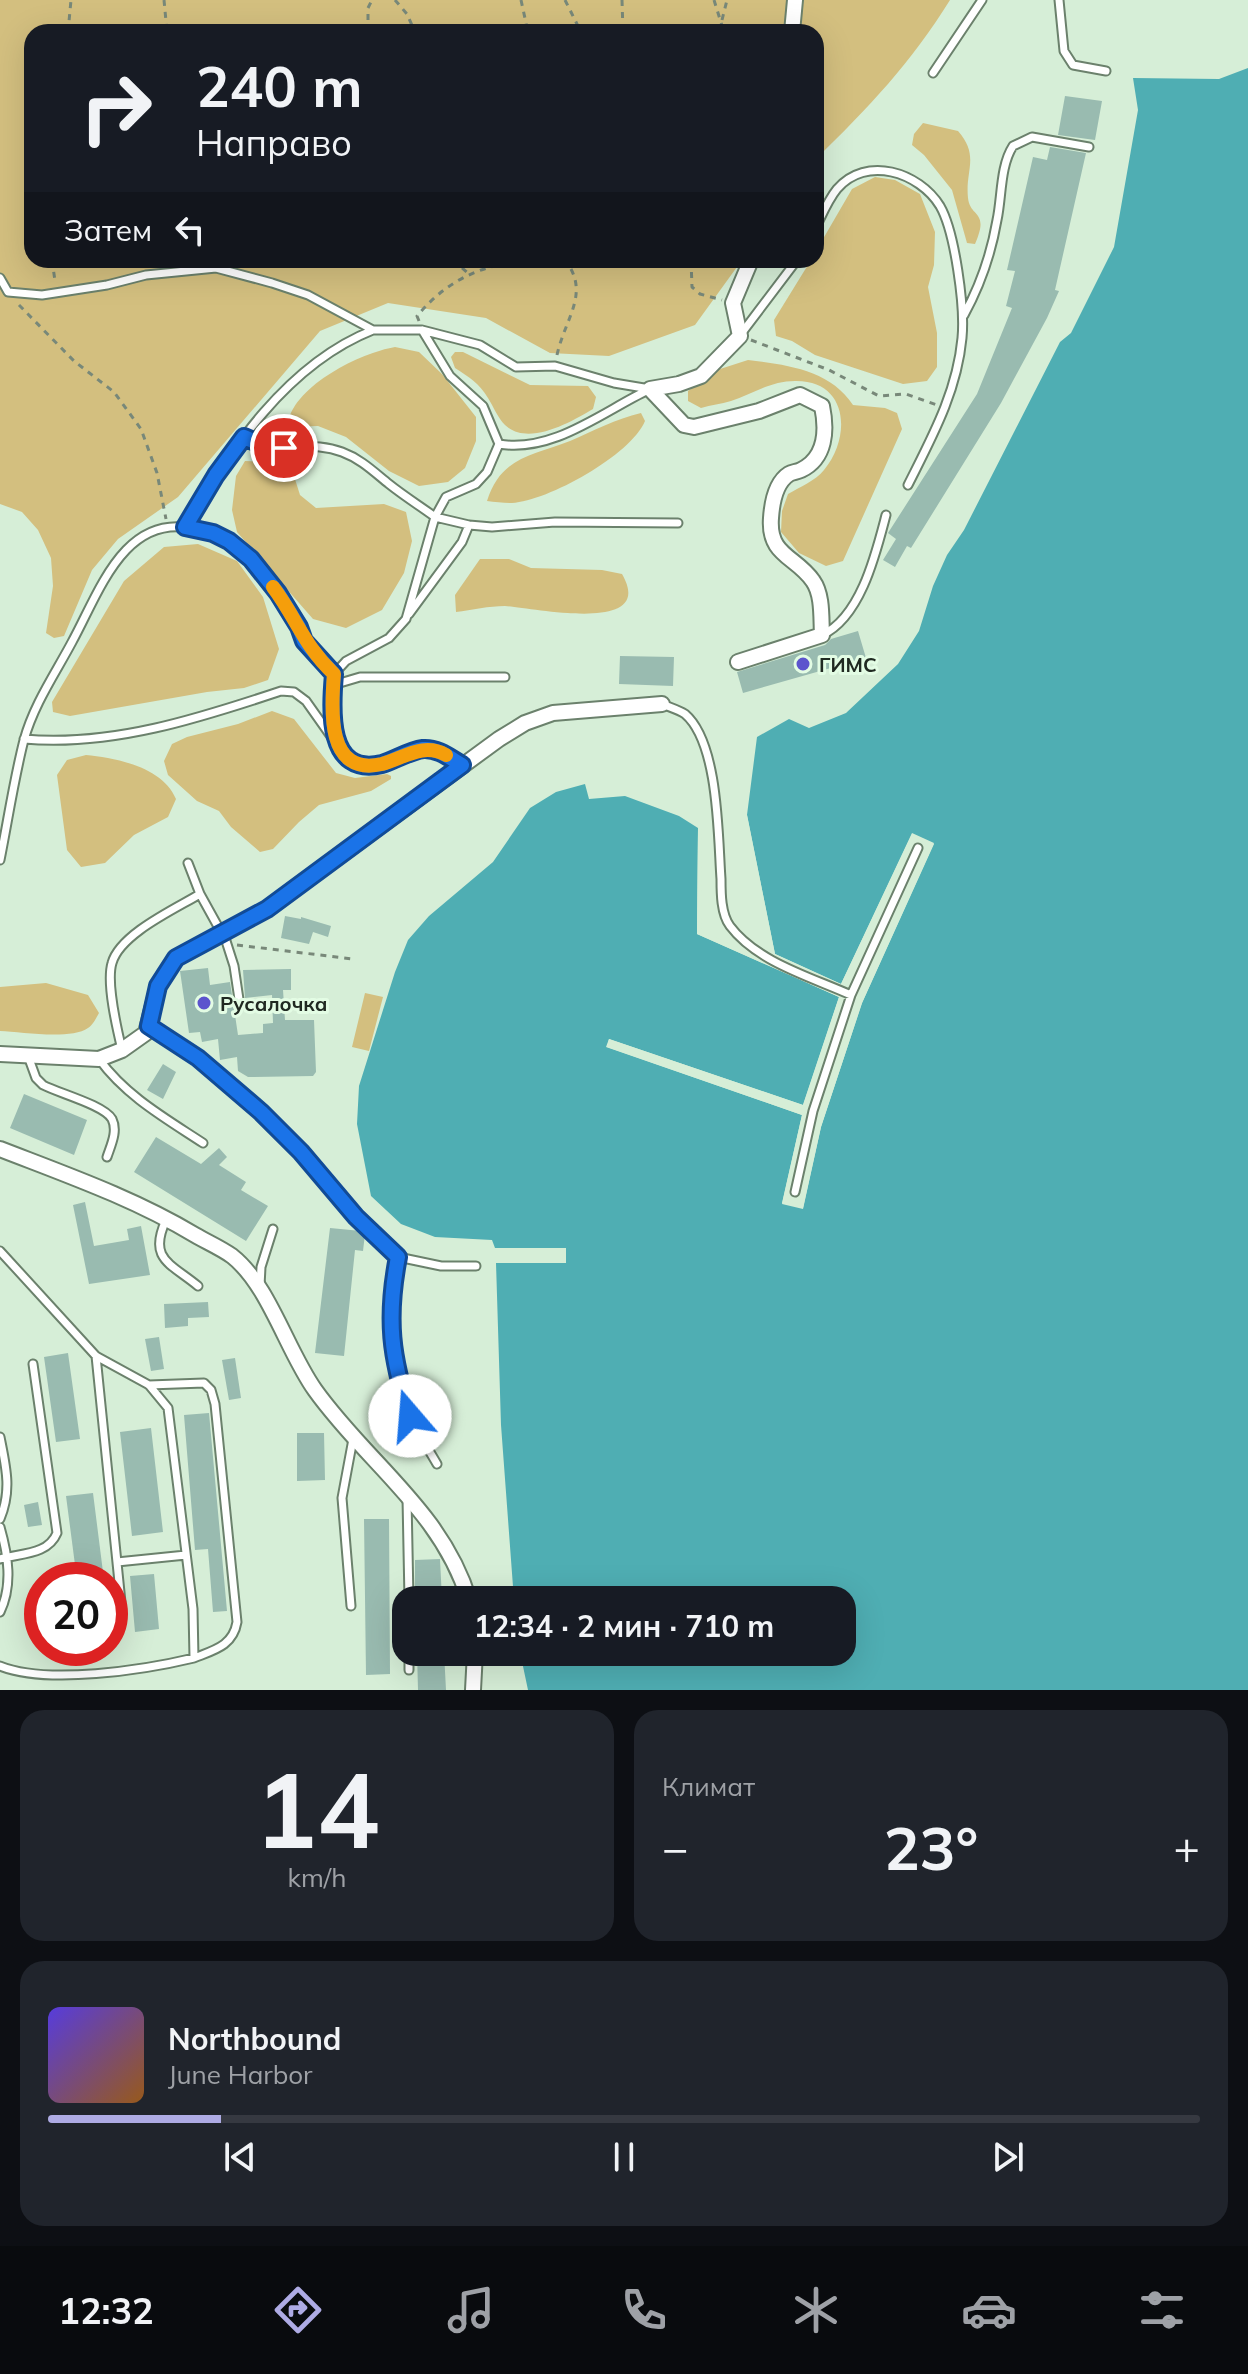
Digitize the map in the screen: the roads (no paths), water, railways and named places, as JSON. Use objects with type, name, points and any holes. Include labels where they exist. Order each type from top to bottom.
[{"type":"street","points":[[793,24],[795,0]]},
{"type":"street","points":[[650,389],[701,376],[740,336],[733,303],[748,268]]},
{"type":"street","points":[[650,389],[684,425],[694,427],[759,411],[800,395],[822,406],[824,446],[803,470],[789,474],[777,488],[771,523],[772,538],[781,552],[814,581],[819,594],[822,635],[738,662]]},
{"type":"street","points":[[0,1054],[99,1059],[122,1050],[146,1033],[158,986],[176,958],[224,938],[462,765],[525,723],[553,713],[662,704]]},
{"type":"street","points":[[0,1149],[119,1195],[167,1218],[232,1256],[260,1288],[286,1342],[315,1390],[407,1494],[447,1547],[465,1586]]},
{"type":"street","points":[[473,1690],[474,1666]]},
{"type":"lane","points":[[933,73],[982,0]]},
{"type":"lane","points":[[1059,0],[1064,51],[1068,58],[1073,65],[1106,71]]},
{"type":"lane","points":[[963,317],[982,282],[1013,146],[1032,137],[1089,147]]},
{"type":"lane","points":[[824,212],[836,190],[850,178],[863,172],[893,172],[921,184],[940,207],[954,249],[963,317],[957,372],[946,408],[908,485]]},
{"type":"lane","points":[[0,278],[8,292],[21,295],[57,293],[146,275],[216,268],[308,295],[373,330]]},
{"type":"lane","points":[[740,336],[791,268]]},
{"type":"lane","points":[[185,527],[216,475],[244,437],[294,382],[353,338],[373,330],[422,330],[480,345],[516,367],[555,366],[614,383],[650,389]]},
{"type":"lane","points":[[406,619],[435,517],[446,497],[476,484],[487,472],[499,444],[483,406],[450,376],[422,330]]},
{"type":"lane","points":[[499,444],[514,447],[576,431],[650,389]]},
{"type":"lane","points":[[244,437],[272,446],[321,447],[341,451],[357,459],[435,517],[469,525],[678,523]]},
{"type":"lane","points":[[822,635],[833,630],[843,619],[858,594],[875,558],[886,515]]},
{"type":"lane","points":[[336,743],[332,710],[334,674],[346,661],[389,638],[462,542],[469,525]]},
{"type":"lane","points":[[0,860],[24,739],[39,698],[106,575],[127,548],[144,534],[168,526],[185,527],[213,533],[229,541],[251,559],[278,593],[304,641],[334,674]]},
{"type":"lane","points":[[333,685],[360,677],[505,677]]},
{"type":"lane","points":[[24,739],[52,742],[97,738],[161,725],[281,691],[294,692],[306,701],[353,762],[370,766],[421,749],[440,752],[462,765]]},
{"type":"lane","points":[[662,704],[685,714],[698,734],[712,772],[717,804],[722,902],[727,923],[765,956],[851,995]]},
{"type":"lane","points":[[795,1192],[813,1111],[851,995],[918,848]]},
{"type":"lane","points":[[188,863],[200,894],[224,938],[234,966],[240,1006]]},
{"type":"lane","points":[[122,1050],[112,1012],[112,962],[133,934],[200,894]]},
{"type":"lane","points":[[149,1026],[198,1058],[261,1112],[301,1152],[356,1217],[398,1257],[441,1266],[476,1266]]},
{"type":"lane","points":[[27,1055],[36,1078],[43,1085],[101,1109],[112,1120],[115,1135],[107,1157]]},
{"type":"lane","points":[[99,1059],[113,1079],[147,1107],[203,1143]]},
{"type":"lane","points":[[167,1218],[157,1242],[159,1252],[198,1286]]},
{"type":"lane","points":[[260,1288],[261,1267],[273,1229]]},
{"type":"lane","points":[[0,1251],[96,1356],[149,1385],[165,1403],[170,1414],[193,1609],[194,1658]]},
{"type":"lane","points":[[398,1257],[392,1289],[390,1332],[396,1374],[410,1416],[437,1464]]},
{"type":"lane","points":[[96,1356],[117,1562],[186,1555]]},
{"type":"lane","points":[[4,1558],[47,1548],[54,1542],[57,1533],[33,1364]]},
{"type":"lane","points":[[0,1666],[12,1671],[40,1674],[131,1671],[194,1658],[226,1644],[235,1631],[237,1622],[215,1404],[211,1390],[204,1383],[149,1385]]},
{"type":"lane","points":[[351,1606],[342,1498],[353,1436]]},
{"type":"lane","points":[[0,1437],[9,1484],[7,1503],[0,1519]]},
{"type":"lane","points":[[407,1494],[409,1586]]},
{"type":"lane","points":[[0,1527],[8,1585],[0,1612]]},
{"type":"water","points":[[1248,68],[1248,1690],[528,1690],[523,1666],[856,1666],[856,1586],[513,1586],[501,1425],[496,1263],[566,1263],[566,1248],[495,1248],[492,1240],[435,1237],[401,1224],[371,1196],[357,1124],[359,1086],[408,940],[429,916],[493,862],[530,808],[556,792],[585,784],[589,799],[625,796],[679,816],[698,828],[697,934],[839,997],[803,1105],[609,1039],[607,1047],[802,1115],[782,1203],[803,1208],[821,1127],[862,1003],[934,844],[912,834],[841,984],[775,954],[747,815],[757,737],[789,719],[809,728],[846,713],[898,664],[919,631],[933,586],[947,555],[964,530],[1060,342],[1071,333],[1114,247],[1138,110],[1133,78],[1219,79]]},
{"type":"place","name":"ГИМС","points":[[803,664]]},
{"type":"place","name":"Русалочка","points":[[204,1003]]}]
